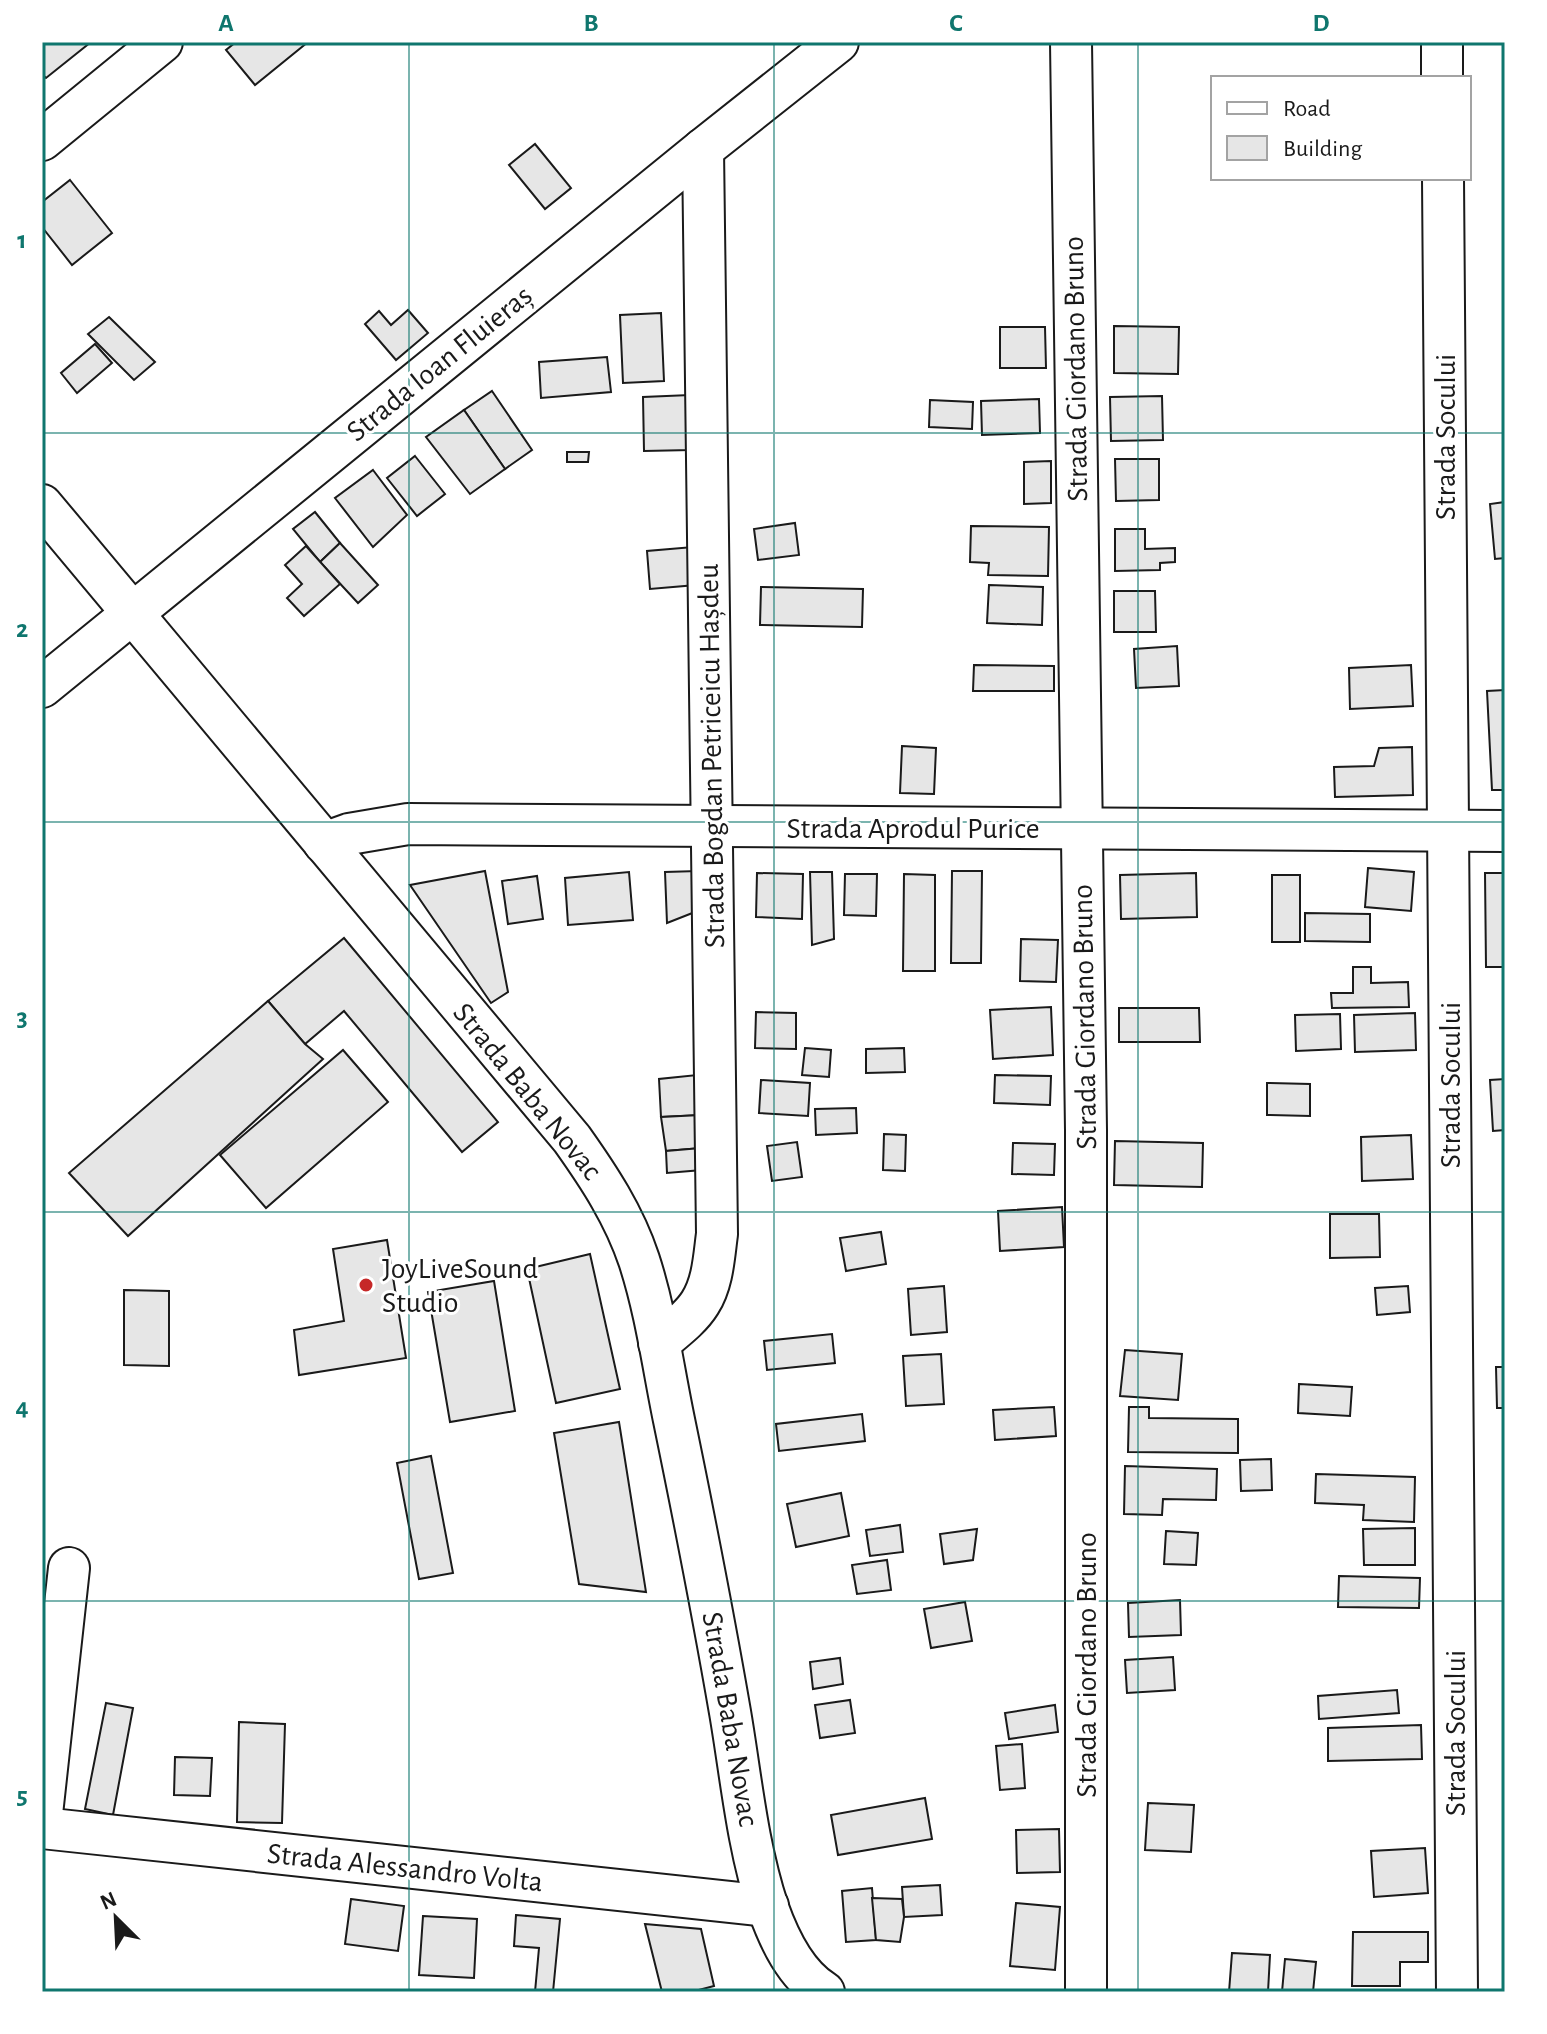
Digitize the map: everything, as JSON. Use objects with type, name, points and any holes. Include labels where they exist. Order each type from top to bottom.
[{"type":"street","points":[[42,140],[162,42]]},
{"type":"street","name":"Strada Ioan Fluieraș","points":[[42,687],[838,42]]},
{"type":"street","name":"Strada Giordano Bruno","points":[[1071,42],[1086,1130],[1086,1992]]},
{"type":"street","points":[[1442,42],[1442,76]]},
{"type":"street","name":"Strada Bogdan Petriceicu Hașdeu","points":[[659,1343],[701,1302],[710,1279],[717,1234],[703,149]]},
{"type":"street","name":"Strada Socului","points":[[1443,180],[1457,1992]]},
{"type":"street","name":"Strada Baba Novac","points":[[42,505],[572,1139],[602,1181],[626,1223],[659,1343],[712,1604],[747,1816],[768,1906],[784,1945],[806,1978],[821,1991]]},
{"type":"street","name":"Strada Aprodul Purice","points":[[324,843],[349,834],[408,824],[1505,831]]},
{"type":"street","points":[[42,1814],[69,1568]]},
{"type":"street","name":"Strada Alessandro Volta","points":[[42,1828],[768,1906]]},
{"type":"building","points":[[42,42],[91,42],[46,78],[42,74]]},
{"type":"building","points":[[236,42],[308,42],[255,85],[226,50]]},
{"type":"building","points":[[535,144],[571,188],[545,209],[509,165]]},
{"type":"building","points":[[70,180],[112,233],[72,265],[42,227],[42,202]]},
{"type":"building","points":[[408,310],[428,333],[396,360],[365,324],[379,311],[391,325]]},
{"type":"building","points":[[661,313],[664,381],[623,383],[620,315]]},
{"type":"building","points":[[109,317],[155,362],[134,380],[88,334]]},
{"type":"building","points":[[1114,326],[1179,327],[1178,374],[1114,373]]},
{"type":"building","points":[[1000,327],[1045,327],[1046,368],[1000,368]]},
{"type":"building","points":[[95,344],[112,363],[77,393],[61,373]]},
{"type":"building","points":[[607,357],[611,392],[541,398],[539,362]]},
{"type":"building","points":[[492,391],[532,450],[505,469],[464,410]]},
{"type":"building","points":[[690,395],[691,450],[644,451],[643,397]]},
{"type":"building","points":[[1162,396],[1163,440],[1111,441],[1110,397]]},
{"type":"building","points":[[1039,399],[1040,433],[982,435],[981,401]]},
{"type":"building","points":[[930,400],[973,402],[972,429],[929,427]]},
{"type":"building","points":[[464,410],[505,469],[470,494],[426,437]]},
{"type":"building","points":[[567,452],[589,452],[588,462],[567,462]]},
{"type":"building","points":[[415,456],[445,494],[417,516],[387,478]]},
{"type":"building","points":[[1115,459],[1159,459],[1159,500],[1116,501]]},
{"type":"building","points":[[1051,461],[1051,503],[1024,504],[1024,462]]},
{"type":"building","points":[[373,470],[407,515],[373,547],[335,498]]},
{"type":"building","points":[[1505,502],[1505,558],[1495,559],[1490,504]]},
{"type":"building","points":[[315,512],[340,543],[320,562],[293,529]]},
{"type":"building","points":[[795,523],[799,555],[758,560],[754,529]]},
{"type":"building","points":[[971,526],[1049,527],[1048,576],[988,575],[989,563],[970,562]]},
{"type":"building","points":[[1115,529],[1145,529],[1145,549],[1175,548],[1175,562],[1160,563],[1160,570],[1115,571]]},
{"type":"building","points":[[340,543],[378,585],[358,603],[320,562]]},
{"type":"building","points":[[306,546],[340,584],[304,616],[287,598],[302,584],[285,565]]},
{"type":"building","points":[[693,547],[696,585],[650,589],[647,551]]},
{"type":"building","points":[[989,585],[1043,587],[1042,625],[987,623]]},
{"type":"building","points":[[761,587],[863,589],[862,627],[760,625]]},
{"type":"building","points":[[1114,591],[1155,591],[1156,632],[1114,632]]},
{"type":"building","points":[[1177,646],[1179,686],[1136,688],[1134,649]]},
{"type":"building","points":[[974,665],[1054,666],[1054,691],[973,691]]},
{"type":"building","points":[[1411,665],[1413,706],[1350,709],[1349,668]]},
{"type":"building","points":[[1505,690],[1505,790],[1492,790],[1487,691]]},
{"type":"building","points":[[902,746],[936,748],[934,794],[900,793]]},
{"type":"building","points":[[1412,747],[1413,795],[1335,797],[1334,767],[1374,766],[1379,748]]},
{"type":"building","points":[[1368,868],[1414,872],[1411,911],[1365,907]]},
{"type":"building","points":[[485,871],[508,992],[491,1003],[410,885]]},
{"type":"building","points":[[698,871],[700,910],[667,923],[665,872]]},
{"type":"building","points":[[952,871],[982,871],[981,963],[951,963]]},
{"type":"building","points":[[629,872],[633,920],[568,925],[565,878]]},
{"type":"building","points":[[810,872],[832,872],[834,939],[812,945]]},
{"type":"building","points":[[757,873],[803,874],[802,919],[756,917]]},
{"type":"building","points":[[1196,873],[1197,917],[1121,919],[1120,875]]},
{"type":"building","points":[[1485,873],[1505,873],[1505,967],[1486,967]]},
{"type":"building","points":[[845,874],[877,874],[876,916],[844,915]]},
{"type":"building","points":[[904,874],[935,875],[935,971],[903,971]]},
{"type":"building","points":[[1272,875],[1300,875],[1300,942],[1272,942]]},
{"type":"building","points":[[537,876],[543,919],[508,924],[502,881]]},
{"type":"building","points":[[1305,913],[1370,914],[1370,942],[1305,941]]},
{"type":"building","points":[[344,938],[498,1122],[462,1152],[344,1011],[305,1044],[268,1001]]},
{"type":"building","points":[[1021,939],[1058,940],[1056,982],[1020,981]]},
{"type":"building","points":[[1353,967],[1371,967],[1371,983],[1408,982],[1409,1007],[1332,1008],[1331,993],[1353,993]]},
{"type":"building","points":[[268,1001],[305,1044],[323,1059],[128,1236],[69,1173]]},
{"type":"building","points":[[1051,1007],[1053,1055],[993,1059],[990,1010]]},
{"type":"building","points":[[1119,1008],[1199,1008],[1200,1042],[1119,1042]]},
{"type":"building","points":[[756,1012],[796,1013],[796,1049],[755,1048]]},
{"type":"building","points":[[1415,1013],[1416,1050],[1355,1052],[1354,1015]]},
{"type":"building","points":[[1340,1014],[1341,1049],[1296,1051],[1295,1015]]},
{"type":"building","points":[[805,1048],[831,1050],[829,1077],[802,1075]]},
{"type":"building","points":[[904,1048],[905,1072],[866,1073],[866,1049]]},
{"type":"building","points":[[343,1050],[388,1102],[266,1208],[220,1155]]},
{"type":"building","points":[[697,1075],[701,1115],[661,1117],[659,1079]]},
{"type":"building","points":[[995,1075],[1051,1076],[1050,1105],[994,1103]]},
{"type":"building","points":[[1505,1079],[1505,1130],[1493,1131],[1490,1080]]},
{"type":"building","points":[[761,1080],[810,1083],[808,1116],[759,1113]]},
{"type":"building","points":[[1267,1083],[1310,1084],[1310,1116],[1267,1115]]},
{"type":"building","points":[[856,1108],[857,1133],[816,1135],[815,1109]]},
{"type":"building","points":[[701,1115],[701,1148],[666,1151],[661,1117]]},
{"type":"building","points":[[884,1134],[906,1135],[905,1171],[883,1170]]},
{"type":"building","points":[[1411,1135],[1413,1179],[1362,1181],[1361,1137]]},
{"type":"building","points":[[1115,1141],[1203,1143],[1202,1187],[1114,1185]]},
{"type":"building","points":[[797,1142],[802,1177],[772,1181],[767,1146]]},
{"type":"building","points":[[1013,1143],[1055,1144],[1054,1175],[1012,1174]]},
{"type":"building","points":[[701,1148],[702,1170],[667,1173],[666,1151]]},
{"type":"building","points":[[1062,1207],[1064,1247],[1000,1251],[998,1211]]},
{"type":"building","points":[[1330,1214],[1379,1214],[1380,1257],[1330,1258]]},
{"type":"building","points":[[881,1232],[886,1264],[846,1271],[840,1238]]},
{"type":"building","name":"JoyLiveSound Studio","points":[[387,1240],[406,1358],[299,1375],[294,1330],[344,1321],[333,1249]]},
{"type":"building","points":[[590,1254],[620,1389],[556,1403],[527,1269]]},
{"type":"building","points":[[494,1281],[515,1411],[450,1422],[428,1292]]},
{"type":"building","points":[[944,1286],[947,1332],[911,1335],[908,1289]]},
{"type":"building","points":[[1408,1286],[1410,1312],[1377,1315],[1375,1288]]},
{"type":"building","points":[[124,1290],[169,1291],[169,1366],[124,1365]]},
{"type":"building","points":[[832,1334],[835,1363],[767,1370],[764,1341]]},
{"type":"building","points":[[1125,1350],[1182,1354],[1178,1400],[1120,1396]]},
{"type":"building","points":[[941,1354],[944,1404],[906,1406],[903,1356]]},
{"type":"building","points":[[1496,1367],[1505,1367],[1505,1408],[1497,1408]]},
{"type":"building","points":[[1299,1384],[1352,1387],[1350,1416],[1298,1413]]},
{"type":"building","points":[[1054,1407],[1056,1436],[995,1440],[993,1410]]},
{"type":"building","points":[[1129,1407],[1149,1407],[1149,1418],[1238,1419],[1238,1453],[1128,1452]]},
{"type":"building","points":[[862,1414],[865,1441],[779,1451],[776,1424]]},
{"type":"building","points":[[619,1422],[646,1592],[579,1584],[554,1433]]},
{"type":"building","points":[[431,1456],[453,1573],[419,1579],[397,1463]]},
{"type":"building","points":[[1271,1459],[1272,1490],[1241,1491],[1240,1460]]},
{"type":"building","points":[[1125,1466],[1217,1469],[1216,1500],[1163,1499],[1162,1515],[1124,1514]]},
{"type":"building","points":[[1316,1474],[1415,1477],[1414,1522],[1363,1520],[1364,1505],[1315,1503]]},
{"type":"building","points":[[841,1493],[849,1536],[796,1547],[787,1504]]},
{"type":"building","points":[[900,1525],[903,1552],[870,1556],[866,1530]]},
{"type":"building","points":[[1415,1528],[1415,1565],[1364,1565],[1363,1529]]},
{"type":"building","points":[[977,1529],[973,1560],[944,1564],[940,1534]]},
{"type":"building","points":[[1166,1531],[1198,1533],[1196,1565],[1164,1564]]},
{"type":"building","points":[[887,1560],[891,1590],[857,1594],[852,1565]]},
{"type":"building","points":[[1339,1576],[1420,1578],[1419,1608],[1338,1607]]},
{"type":"building","points":[[1180,1600],[1181,1635],[1129,1637],[1128,1603]]},
{"type":"building","points":[[965,1602],[972,1641],[931,1648],[924,1609]]},
{"type":"building","points":[[1173,1657],[1175,1690],[1127,1693],[1125,1660]]},
{"type":"building","points":[[840,1658],[843,1684],[813,1689],[810,1662]]},
{"type":"building","points":[[1397,1690],[1399,1713],[1319,1719],[1318,1696]]},
{"type":"building","points":[[850,1700],[855,1733],[820,1738],[815,1705]]},
{"type":"building","points":[[106,1703],[133,1708],[113,1815],[85,1809]]},
{"type":"building","points":[[1055,1705],[1058,1732],[1009,1739],[1005,1713]]},
{"type":"building","points":[[239,1722],[285,1724],[282,1823],[237,1822]]},
{"type":"building","points":[[1421,1725],[1422,1759],[1328,1761],[1328,1728]]},
{"type":"building","points":[[1022,1744],[1025,1788],[1000,1790],[996,1746]]},
{"type":"building","points":[[175,1757],[212,1758],[210,1796],[174,1795]]},
{"type":"building","points":[[925,1798],[932,1839],[838,1855],[831,1815]]},
{"type":"building","points":[[1148,1803],[1194,1805],[1191,1852],[1145,1850]]},
{"type":"building","points":[[1059,1829],[1060,1872],[1017,1873],[1016,1830]]},
{"type":"building","points":[[1425,1848],[1428,1893],[1374,1897],[1371,1851]]},
{"type":"building","points":[[940,1885],[942,1915],[904,1917],[902,1887]]},
{"type":"building","points":[[872,1888],[876,1940],[846,1942],[842,1891]]},
{"type":"building","points":[[872,1898],[902,1899],[904,1917],[900,1942],[876,1940]]},
{"type":"building","points":[[351,1899],[404,1906],[398,1951],[345,1944]]},
{"type":"building","points":[[1016,1903],[1060,1907],[1055,1970],[1010,1966]]},
{"type":"building","points":[[516,1915],[560,1919],[553,1992],[535,1992],[539,1948],[514,1946]]},
{"type":"building","points":[[423,1916],[477,1919],[474,1978],[419,1975]]},
{"type":"building","points":[[645,1924],[701,1929],[714,1986],[691,1992],[662,1992]]},
{"type":"building","points":[[1353,1932],[1428,1932],[1428,1962],[1400,1962],[1400,1986],[1352,1986]]},
{"type":"building","points":[[1232,1953],[1270,1955],[1268,1992],[1229,1992]]},
{"type":"building","points":[[1285,1959],[1316,1962],[1313,1992],[1282,1992]]},
{"type":"place","name":"JoyLiveSound Studio","points":[[366,1285]]}]
